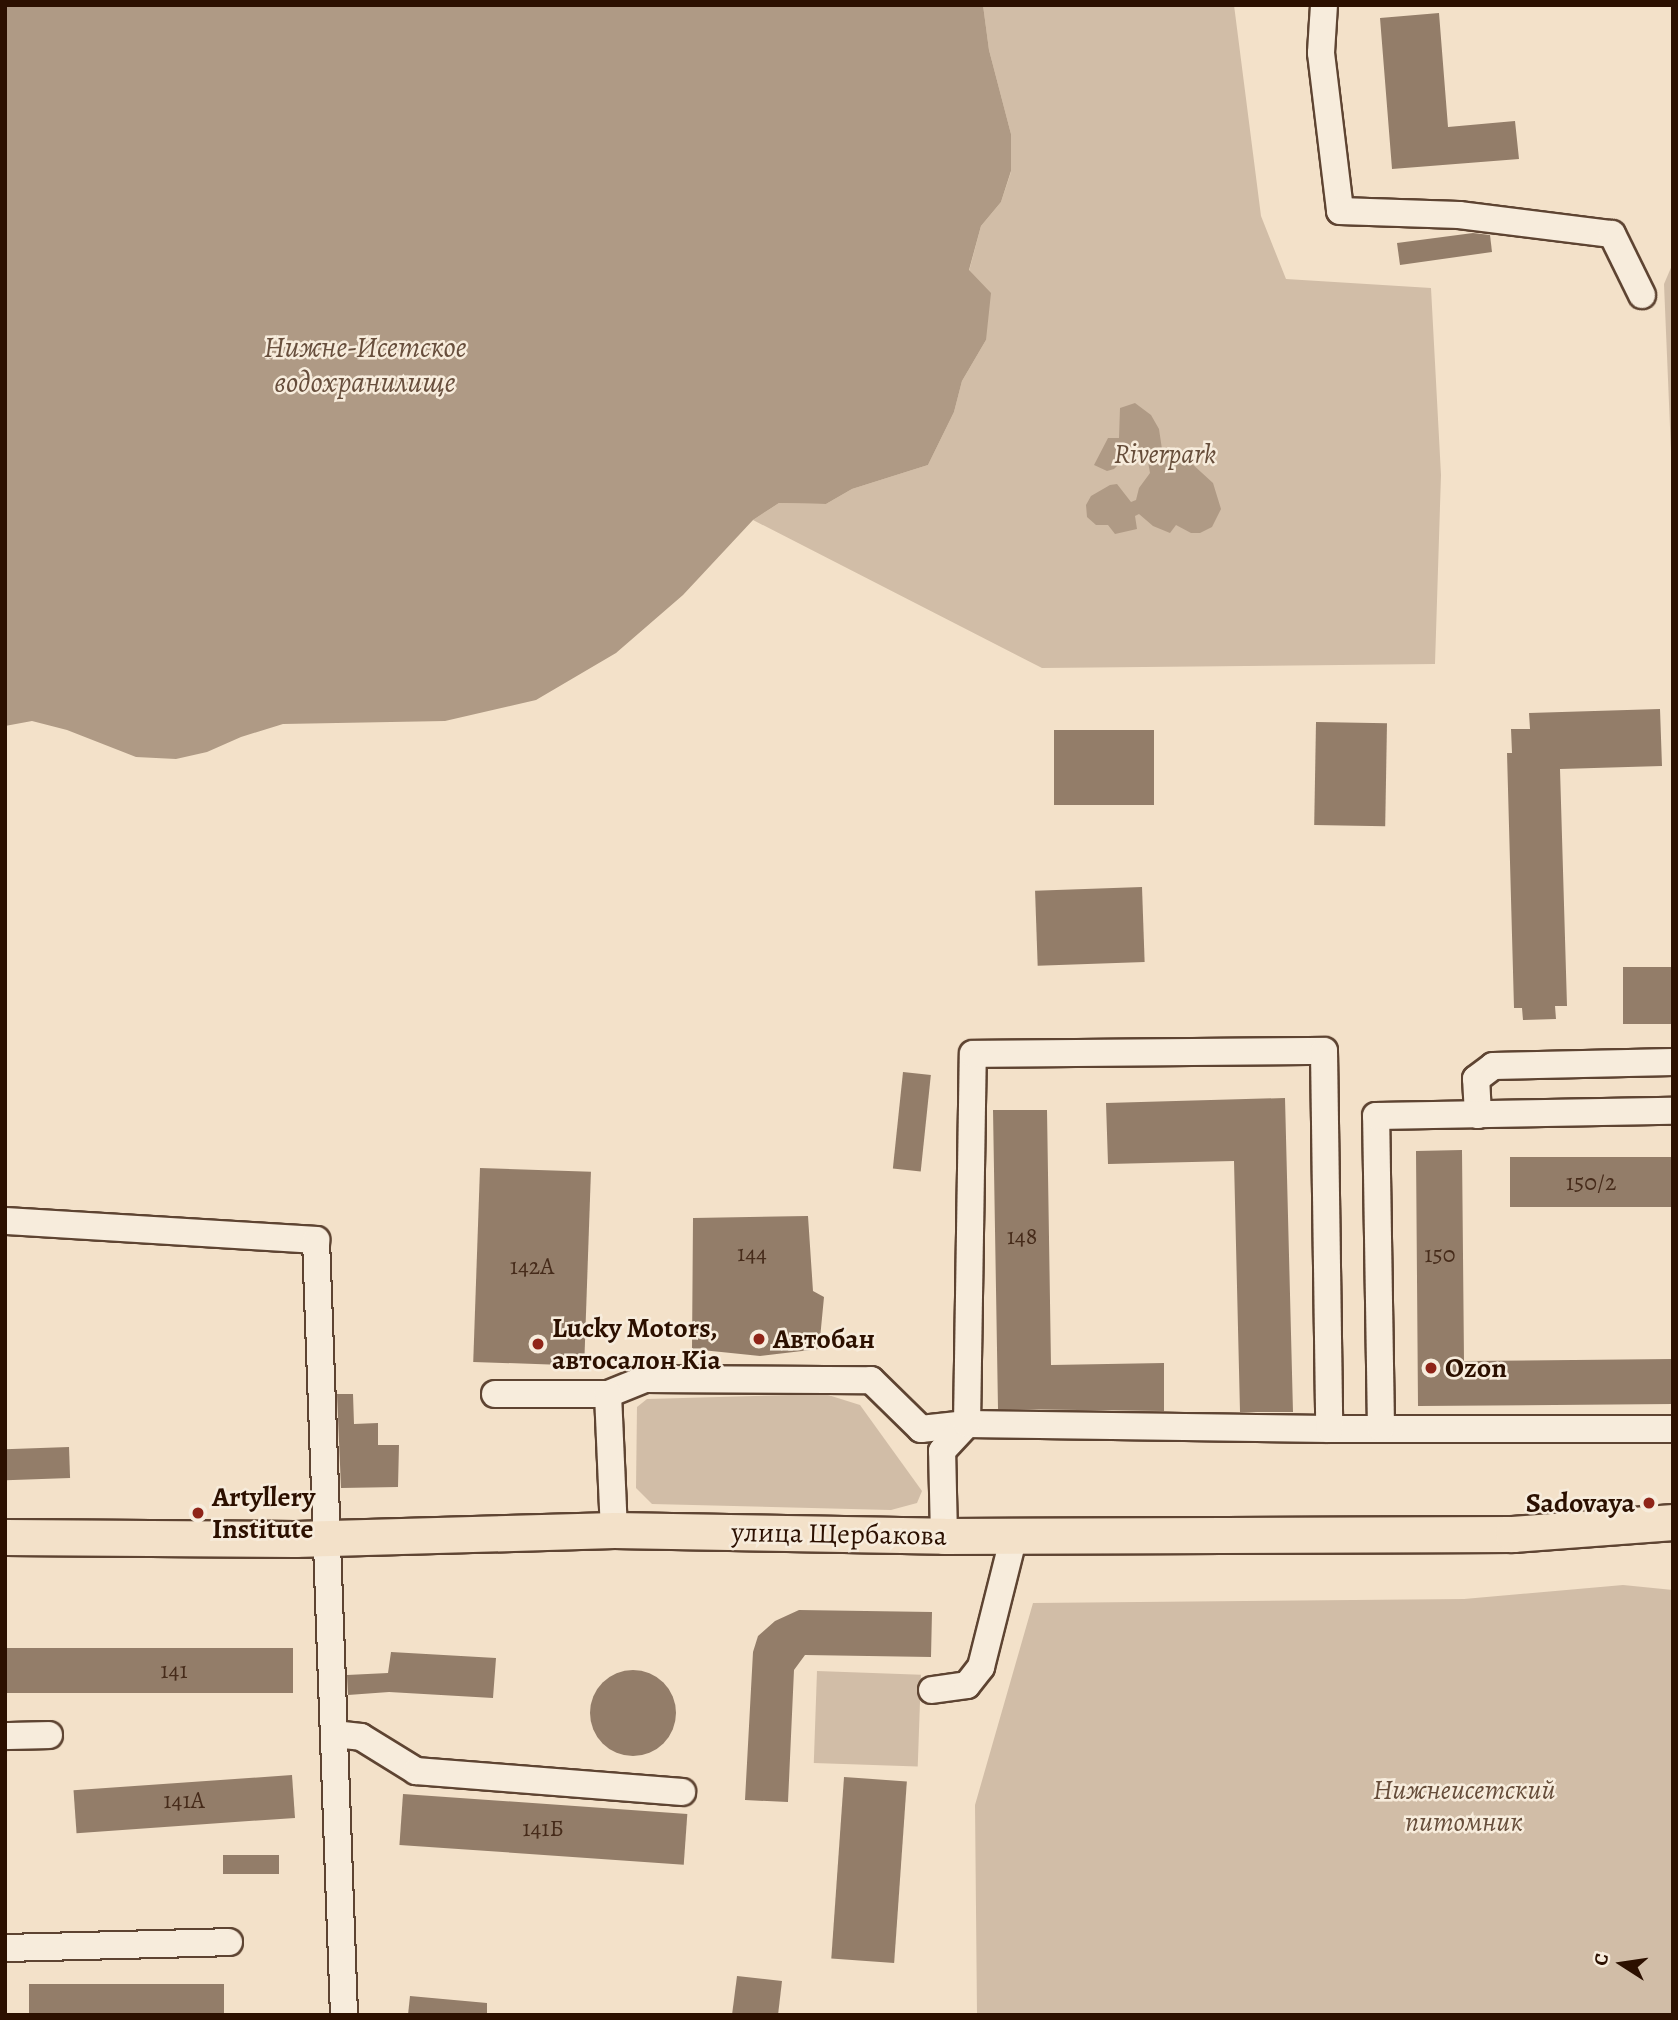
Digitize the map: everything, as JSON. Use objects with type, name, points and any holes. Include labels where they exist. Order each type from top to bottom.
[{"type":"main road","name":"улица Щербакова","points":[[5,1537],[325,1538],[614,1530],[944,1536],[1513,1534],[1673,1522]]},
{"type":"lane","points":[[1324,5],[1321,53],[1340,211],[1459,215],[1612,234],[1642,295]]},
{"type":"lane","points":[[944,1536],[943,1451],[967,1424],[973,1054],[1324,1051],[1329,1429]]},
{"type":"lane","points":[[1478,1115],[1476,1079],[1493,1066],[1673,1062]]},
{"type":"lane","points":[[1381,1428],[1376,1116],[1673,1111]]},
{"type":"lane","points":[[5,1221],[316,1240],[344,2015]]},
{"type":"lane","points":[[495,1394],[608,1394],[645,1379],[871,1380],[921,1429],[967,1424],[1329,1429],[1673,1429]]},
{"type":"lane","points":[[608,1394],[614,1530]]},
{"type":"lane","points":[[932,1690],[967,1685],[981,1667],[1014,1536]]},
{"type":"lane","points":[[334,1734],[361,1737],[416,1771],[682,1792]]},
{"type":"lane","points":[[5,1736],[49,1735]]},
{"type":"lane","points":[[5,1948],[229,1942]]},
{"type":"green space","name":"Riverpark","points":[[983,5],[1234,5],[1261,216],[1286,279],[1431,288],[1441,475],[1435,664],[1042,668],[753,520],[779,503],[826,504],[852,489],[928,465],[954,412],[962,381],[986,340],[969,271],[981,226],[1001,202],[1011,172],[1011,134],[989,50]]},
{"type":"green space","points":[[1673,263],[1673,499],[1664,284]]},
{"type":"green space","points":[[825,1394],[860,1405],[922,1491],[917,1503],[891,1510],[652,1504],[636,1488],[637,1407],[647,1399]]},
{"type":"green space","name":"Нижнеисетский питомник","points":[[1623,1585],[1673,1590],[1673,2015],[977,2015],[975,1805],[1033,1603],[1464,1599]]},
{"type":"green space","points":[[817,1671],[921,1675],[918,1767],[814,1763]]},
{"type":"water","name":"Нижне-Исетское водохранилище","points":[[5,5],[983,5],[989,50],[1011,134],[1011,171],[1001,202],[981,226],[969,270],[991,293],[986,340],[962,381],[954,412],[928,465],[852,489],[826,504],[779,503],[753,520],[683,595],[616,653],[536,700],[445,721],[283,724],[241,737],[207,752],[176,759],[136,757],[67,730],[32,721],[5,726]]},
{"type":"water","points":[[1135,403],[1151,415],[1159,429],[1163,456],[1179,457],[1190,462],[1213,483],[1221,509],[1212,527],[1200,533],[1191,533],[1176,525],[1170,533],[1153,526],[1139,514],[1135,516],[1137,529],[1115,534],[1108,525],[1096,525],[1087,517],[1086,505],[1091,496],[1117,484],[1131,502],[1136,500],[1139,488],[1150,473],[1147,456],[1141,452],[1121,452],[1122,461],[1114,469],[1107,471],[1094,465],[1108,438],[1119,438],[1120,408]]},
{"type":"building","points":[[1439,13],[1448,127],[1515,121],[1519,159],[1392,169],[1380,18]]},
{"type":"building","points":[[1473,233],[1490,235],[1492,252],[1400,265],[1397,243]]},
{"type":"building","points":[[1660,709],[1662,766],[1560,769],[1567,1006],[1555,1006],[1556,1019],[1523,1020],[1522,1008],[1514,1008],[1507,753],[1512,753],[1511,729],[1530,729],[1529,713]]},
{"type":"building","points":[[1316,722],[1387,723],[1385,826],[1314,825]]},
{"type":"building","points":[[1054,730],[1154,730],[1154,805],[1054,805]]},
{"type":"building","points":[[1142,887],[1145,962],[1038,966],[1035,891]]},
{"type":"building","points":[[1623,967],[1673,967],[1673,1024],[1623,1024]]},
{"type":"building","points":[[903,1072],[931,1075],[921,1171],[893,1168]]},
{"type":"building","points":[[1285,1098],[1293,1412],[1240,1412],[1234,1161],[1108,1164],[1106,1103]]},
{"type":"building","points":[[993,1110],[1047,1110],[1051,1365],[1164,1363],[1164,1411],[998,1409]]},
{"type":"building","points":[[1462,1150],[1464,1361],[1673,1359],[1673,1404],[1418,1406],[1416,1151]]},
{"type":"building","points":[[1510,1157],[1673,1157],[1673,1207],[1510,1207]]},
{"type":"building","points":[[480,1168],[591,1172],[584,1366],[473,1362]]},
{"type":"building","points":[[808,1216],[813,1291],[824,1297],[819,1349],[760,1356],[692,1349],[693,1218]]},
{"type":"building","points":[[337,1394],[353,1394],[354,1424],[378,1423],[378,1445],[399,1445],[398,1487],[341,1488]]},
{"type":"building","points":[[69,1447],[70,1478],[6,1480],[5,1449]]},
{"type":"building","points":[[799,1610],[932,1612],[931,1657],[805,1655],[794,1670],[788,1802],[745,1800],[753,1652],[758,1636],[775,1621]]},
{"type":"building","points":[[5,1648],[293,1648],[293,1693],[5,1693]]},
{"type":"building","points":[[391,1652],[496,1658],[493,1698],[389,1692],[348,1695],[347,1675],[388,1673]]},
{"type":"building","points":[[633,1670],[649,1674],[663,1683],[672,1697],[676,1713],[672,1729],[663,1743],[649,1752],[633,1756],[617,1752],[603,1743],[594,1729],[590,1713],[594,1697],[603,1683],[617,1674]]},
{"type":"building","points":[[292,1775],[295,1818],[77,1833],[74,1790]]},
{"type":"building","points":[[844,1777],[907,1781],[894,1963],[831,1959]]},
{"type":"building","points":[[403,1794],[687,1814],[684,1865],[399,1845]]},
{"type":"building","points":[[223,1855],[279,1855],[279,1874],[223,1874]]},
{"type":"building","points":[[737,1976],[782,1981],[778,2015],[732,2015]]},
{"type":"building","points":[[29,1984],[224,1984],[224,2015],[29,2015]]},
{"type":"building","points":[[410,1996],[487,2003],[487,2015],[408,2015]]},
{"type":"place","name":"Автобан","points":[[759,1339]]},
{"type":"place","name":"Lucky Motors, автосалон Kia","points":[[538,1344]]},
{"type":"place","name":"Ozon","points":[[1431,1368]]},
{"type":"place","name":"Sadovaya","points":[[1649,1503]]},
{"type":"place","name":"Artyllery Institute","points":[[198,1513]]}]
